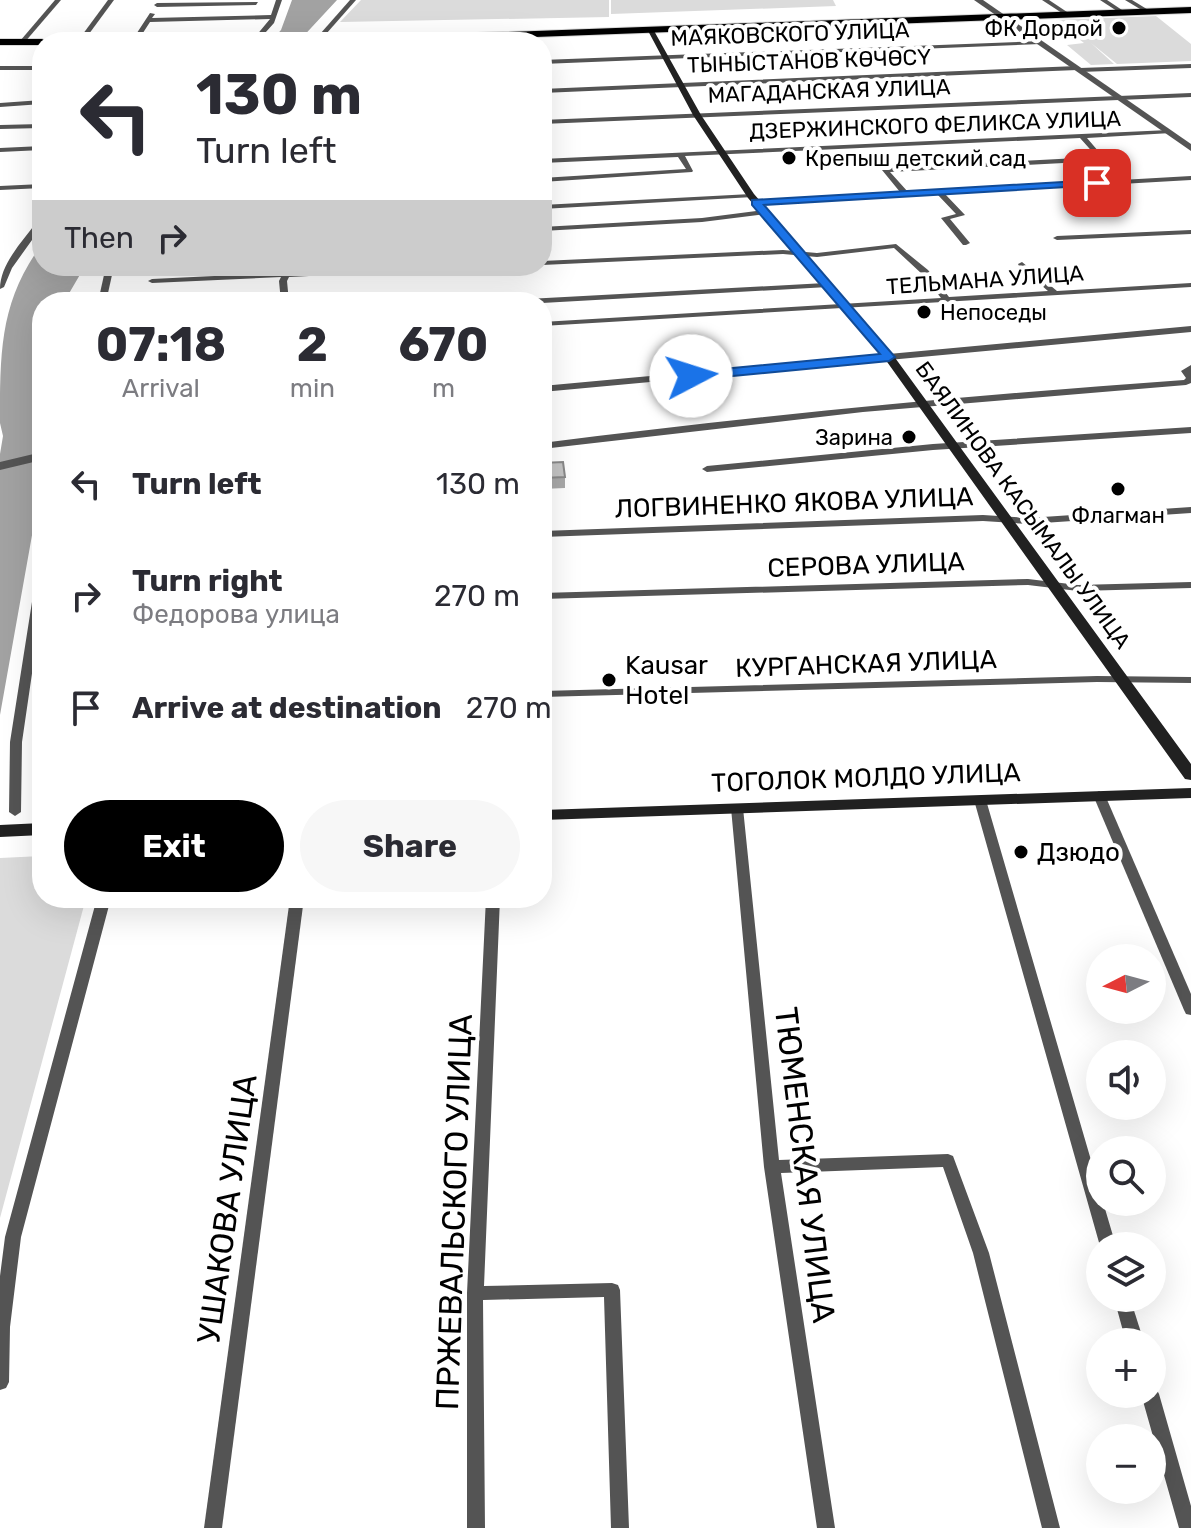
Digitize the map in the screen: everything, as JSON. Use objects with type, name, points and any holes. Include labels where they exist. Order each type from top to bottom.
[{"type":"main road","points":[[552,33],[1191,10]]},
{"type":"main road","name":"БАЯЛИНОВА КАСЫМАЛЫ УЛИЦА","points":[[649,29],[697,115],[753,199],[889,357],[1191,775]]},
{"type":"main road","points":[[0,42],[32,42]]},
{"type":"main road","name":"ТОГОЛОК МОЛДО УЛИЦА","points":[[552,815],[1191,793]]},
{"type":"main road","points":[[1,830],[32,829]]},
{"type":"street","points":[[22,42],[58,0]]},
{"type":"street","points":[[87,32],[111,0]]},
{"type":"street","points":[[263,32],[279,0]]},
{"type":"street","points":[[325,32],[353,0]]},
{"type":"street","points":[[978,0],[1191,148]]},
{"type":"street","points":[[1045,0],[1067,14]]},
{"type":"street","points":[[1103,0],[1122,12]]},
{"type":"street","points":[[1128,0],[1147,11]]},
{"type":"street","points":[[141,32],[159,2],[256,3]]},
{"type":"street","points":[[149,20],[272,17]]},
{"type":"street","name":"МАЯКОВСКОГО УЛИЦА","points":[[552,62],[1040,42]]},
{"type":"street","name":"ТЫНЫСТАНОВ КӨЧӨСҮ","points":[[552,91],[1191,66]]},
{"type":"street","points":[[0,68],[32,68]]},
{"type":"street","name":"МАГАДАНСКАЯ УЛИЦА","points":[[552,122],[1191,95]]},
{"type":"street","points":[[0,105],[32,103]]},
{"type":"street","points":[[0,127],[32,126]]},
{"type":"street","name":"ДЗЕРЖИНСКОГО ФЕЛИКСА УЛИЦА","points":[[552,160],[1191,132]]},
{"type":"street","points":[[906,194],[885,170],[1102,159],[1082,136]]},
{"type":"street","points":[[0,150],[32,148]]},
{"type":"street","points":[[552,179],[690,171],[680,154]]},
{"type":"street","points":[[552,207],[940,193],[1191,178]]},
{"type":"street","points":[[0,188],[32,186]]},
{"type":"street","points":[[940,193],[961,215],[945,218],[966,243]]},
{"type":"street","points":[[552,228],[702,220],[764,212]]},
{"type":"street","points":[[1057,238],[1191,232]]},
{"type":"street","points":[[0,287],[8,268],[32,235]]},
{"type":"street","points":[[552,263],[799,253],[817,255],[896,246],[925,272],[948,301]]},
{"type":"street","points":[[1022,264],[1054,292]]},
{"type":"street","points":[[152,281],[240,276]]},
{"type":"street","points":[[552,300],[825,285]]},
{"type":"street","name":"ТЕЛЬМАНА УЛИЦА","points":[[552,323],[1191,285]]},
{"type":"street","points":[[552,388],[1191,329]]},
{"type":"street","points":[[552,445],[725,422],[921,402],[1186,382],[1191,378],[1185,371],[1191,368]]},
{"type":"street","points":[[707,469],[1191,430]]},
{"type":"street","points":[[0,466],[32,458]]},
{"type":"street","name":"ЛОГВИНЕНКО ЯКОВА УЛИЦА","points":[[552,534],[1006,519],[1028,521],[1191,510]]},
{"type":"street","name":"СЕРОВА УЛИЦА","points":[[552,596],[1028,582],[1054,586],[1191,585]]},
{"type":"street","points":[[15,812],[16,742],[32,636]]},
{"type":"street","name":"КУРГАНСКАЯ УЛИЦА","points":[[552,694],[1122,679],[1191,680]]},
{"type":"street","points":[[1099,795],[1191,1010]]},
{"type":"street","points":[[980,800],[1104,1232]]},
{"type":"street","name":"ТЮМЕНСКАЯ УЛИЦА","points":[[737,808],[772,1167],[826,1528]]},
{"type":"street","points":[[0,1382],[2,1327],[13,1237],[101,908]]},
{"type":"street","name":"УШАКОВА УЛИЦА","points":[[213,1528],[296,908]]},
{"type":"street","name":"ПРЖЕВАЛЬСКОГО УЛИЦА","points":[[476,1528],[475,1293],[493,908]]},
{"type":"street","points":[[772,1167],[948,1160],[981,1253],[1051,1528]]},
{"type":"street","points":[[475,1293],[612,1290],[620,1528]]},
{"type":"street","points":[[1154,1408],[1188,1528]]},
{"type":"shaded area","points":[[292,0],[337,0],[307,32],[279,32]]},
{"type":"shaded area","points":[[361,0],[609,0],[609,17],[340,22]]},
{"type":"shaded area","points":[[611,0],[833,0],[836,6],[611,14]]},
{"type":"shaded area","points":[[1156,16],[1191,44],[1191,61],[1117,64],[1091,43],[1114,64],[1091,65],[1067,45],[1084,43],[1055,20]]},
{"type":"shaded area","points":[[32,259],[32,276],[79,276],[70,292],[32,292],[32,535],[0,715],[2,350],[10,307]]},
{"type":"shaded area","points":[[32,856],[32,908],[83,908],[0,1218],[0,858]]},
{"type":"building","points":[[563,462],[565,477],[552,478],[552,463]]},
{"type":"place","name":"ФК Дордой","points":[[1119,28]]},
{"type":"place","name":"Крепыш детский сад","points":[[789,158]]},
{"type":"place","name":"Непоседы","points":[[924,312]]},
{"type":"place","name":"Зарина","points":[[909,437]]},
{"type":"place","name":"Флагман","points":[[1118,489]]},
{"type":"place","name":"Kausar Hotel","points":[[609,680]]},
{"type":"place","name":"Дзюдо","points":[[1021,852]]},
{"type":"route","points":[[691,376],[889,357],[756,202],[1097,183]]}]
